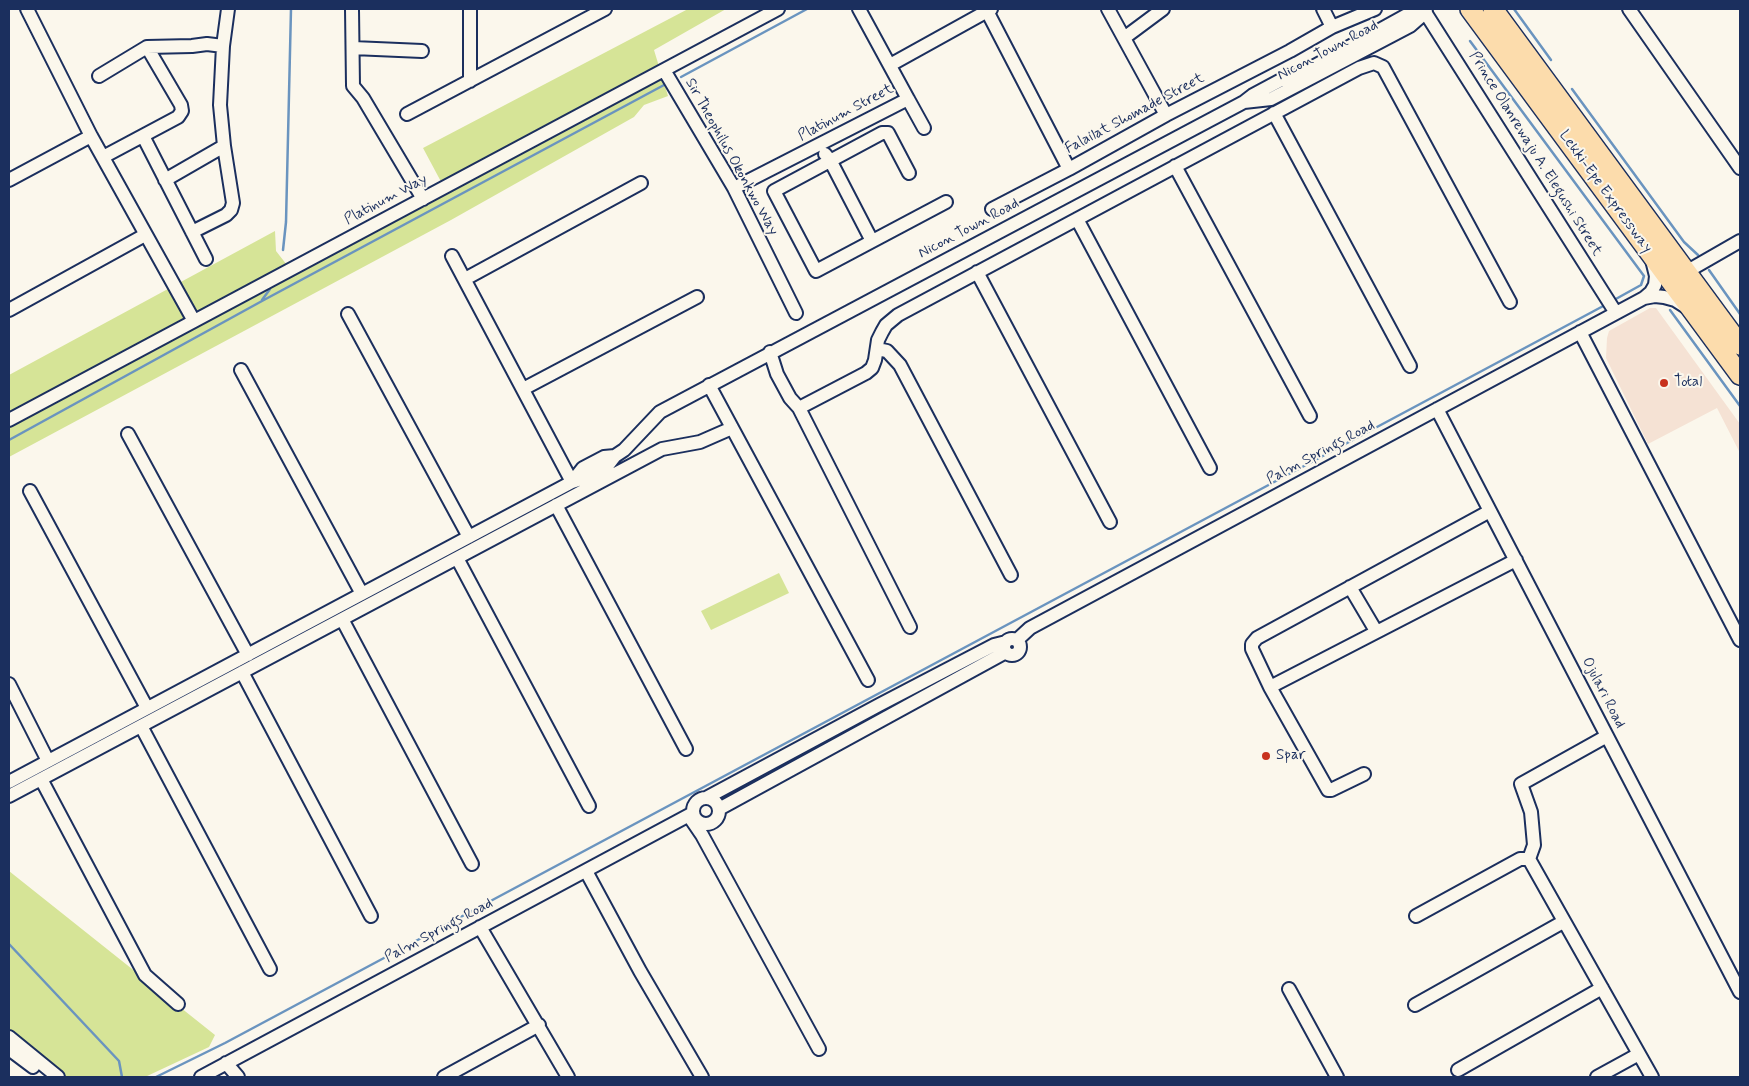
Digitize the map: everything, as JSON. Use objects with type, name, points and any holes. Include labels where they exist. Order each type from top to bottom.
[{"type":"highway","name":"Lekki-Epe Expressway","points":[[1470,9],[1740,375]]},
{"type":"highway","name":"Lekki-Epe Expressway","points":[[1493,9],[1740,345]]},
{"type":"street","points":[[27,9],[91,136],[194,321]]},
{"type":"street","points":[[192,232],[226,215],[231,210],[233,203],[220,105],[223,46],[228,9]]},
{"type":"street","points":[[352,9],[353,86],[363,98],[423,199]]},
{"type":"street","points":[[470,9],[470,81]]},
{"type":"street","points":[[407,114],[605,9]]},
{"type":"street","name":"Platinum Way","points":[[9,420],[778,9]]},
{"type":"street","name":"Platinum Street","points":[[734,188],[908,99],[860,9]]},
{"type":"street","points":[[1108,9],[1166,115]]},
{"type":"street","points":[[1124,38],[1163,9]]},
{"type":"street","points":[[1322,9],[1332,27]]},
{"type":"street","name":"Falailat Shomade Street","points":[[989,10],[1069,169],[1166,115],[1290,52],[1332,27],[1375,9]]},
{"type":"street","points":[[1629,9],[1740,168]]},
{"type":"street","points":[[890,65],[989,10]]},
{"type":"street","name":"Nicon Town Road","points":[[9,782],[572,482],[608,465],[660,412],[1244,102],[1253,95],[1268,94],[1281,80],[1293,83],[1405,16],[1424,10]]},
{"type":"street","name":"Prince Olanrewaju A. Elegushi Street","points":[[1424,10],[1612,307]]},
{"type":"street","points":[[99,76],[147,47],[207,44],[223,46]]},
{"type":"street","points":[[103,156],[178,117],[182,111],[181,105],[147,47]]},
{"type":"street","points":[[353,48],[422,51]]},
{"type":"street","points":[[799,408],[866,373],[872,368],[878,340],[886,325],[898,314],[1359,68],[1374,63],[1383,67],[1510,302]]},
{"type":"street","name":"Sir Theophilus Okonkwo Way","points":[[664,70],[734,188],[796,313]]},
{"type":"street","points":[[908,99],[924,128]]},
{"type":"street","points":[[1274,113],[1410,366]]},
{"type":"street","points":[[909,173],[888,133],[882,133],[774,191],[816,271],[946,202]]},
{"type":"street","points":[[9,180],[91,136]]},
{"type":"street","points":[[143,136],[206,259]]},
{"type":"street","points":[[820,145],[830,160],[872,241]]},
{"type":"street","points":[[165,180],[224,146]]},
{"type":"street","points":[[1175,166],[1310,416]]},
{"type":"street","points":[[992,209],[1069,169]]},
{"type":"street","points":[[465,279],[641,183]]},
{"type":"street","points":[[1077,219],[1210,468]]},
{"type":"street","points":[[9,310],[145,235]]},
{"type":"street","points":[[1686,272],[1740,241]]},
{"type":"street","points":[[1644,298],[1654,285],[1656,276],[1646,247]]},
{"type":"street","points":[[452,256],[572,482]]},
{"type":"street","points":[[977,272],[1110,522]]},
{"type":"street","name":"Palm Springs Road","points":[[1010,645],[1030,628],[1580,332],[1612,307],[1656,296],[1675,300],[1695,312]]},
{"type":"street","points":[[523,390],[697,297]]},
{"type":"street","points":[[348,314],[469,537]]},
{"type":"street","points":[[1580,332],[1740,640]]},
{"type":"street","points":[[877,349],[887,352],[900,365],[1010,575]]},
{"type":"street","points":[[770,352],[784,370],[798,397],[799,408],[910,627]]},
{"type":"street","points":[[241,370],[362,594]]},
{"type":"street","points":[[709,386],[868,680]]},
{"type":"street","name":"Ojulari Road","points":[[1437,409],[1740,992]]},
{"type":"street","points":[[9,796],[662,449],[700,442],[732,428]]},
{"type":"street","points":[[128,434],[248,655]]},
{"type":"street","points":[[30,491],[147,708]]},
{"type":"street","points":[[556,505],[686,749]]},
{"type":"street","points":[[1364,774],[1328,790],[1270,687],[1252,649],[1252,644],[1257,638],[1490,510]]},
{"type":"street","points":[[456,558],[590,806]]},
{"type":"street","points":[[1270,687],[1516,560]]},
{"type":"street","points":[[1350,587],[1376,631]]},
{"type":"street","points":[[342,619],[472,864]]},
{"type":"street","points":[[819,1049],[691,815],[693,809],[698,801],[994,645],[1010,645]]},
{"type":"street","points":[[719,809],[1010,645]]},
{"type":"street","points":[[242,672],[371,916]]},
{"type":"street","points":[[9,684],[48,761]]},
{"type":"street","points":[[142,726],[270,969]]},
{"type":"street","points":[[1528,859],[1534,845],[1531,812],[1522,784],[1607,736]]},
{"type":"street","points":[[41,779],[145,975],[178,1004]]},
{"type":"street","points":[[691,815],[701,824],[709,825],[718,817],[719,809],[715,801],[706,798]]},
{"type":"street","name":"Palm Springs Road","points":[[201,1077],[691,815]]},
{"type":"street","points":[[1416,916],[1520,859],[1528,859]]},
{"type":"street","points":[[1528,859],[1652,1077]]},
{"type":"street","points":[[586,871],[640,971],[702,1077]]},
{"type":"street","points":[[1415,1005],[1563,922]]},
{"type":"street","points":[[480,927],[568,1077]]},
{"type":"street","points":[[1458,1070],[1602,988]]},
{"type":"street","points":[[1290,989],[1337,1077]]},
{"type":"street","points":[[444,1077],[539,1025]]},
{"type":"street","points":[[9,1037],[58,1077]]},
{"type":"street","points":[[9,1049],[46,1077]]},
{"type":"street","points":[[1597,1077],[1639,1054]]},
{"type":"street","points":[[226,1063],[238,1077]]},
{"type":"shaded area","name":"Total","points":[[1650,308],[1656,308],[1740,424],[1740,453],[1717,408],[1648,444],[1606,358],[1609,331]]},
{"type":"green space","points":[[688,9],[726,9],[654,50],[668,96],[644,105],[634,117],[451,220],[9,457],[9,375],[275,231],[276,251],[294,274],[446,191],[423,148]]},
{"type":"green space","points":[[779,573],[789,593],[711,630],[701,611]]},
{"type":"green space","points":[[9,871],[215,1035],[209,1047],[145,1077],[61,1077],[9,1033]]},
{"type":"waterway","points":[[283,250],[286,222],[291,9]]},
{"type":"waterway","points":[[681,77],[807,9]]},
{"type":"waterway","points":[[1514,9],[1551,60]]},
{"type":"waterway","points":[[1470,41],[1644,276],[1641,285],[1614,300]]},
{"type":"waterway","points":[[9,440],[262,301],[664,85]]},
{"type":"waterway","points":[[1572,89],[1684,242],[1698,255]]},
{"type":"waterway","points":[[1709,270],[1740,314]]},
{"type":"waterway","points":[[262,300],[270,289]]},
{"type":"waterway","points":[[156,1077],[225,1043],[1607,304]]},
{"type":"waterway","points":[[1670,310],[1740,406]]},
{"type":"waterway","points":[[9,944],[119,1061],[122,1077]]},
{"type":"place","name":"Total","points":[[1664,383]]},
{"type":"place","name":"Spar","points":[[1266,756]]}]
